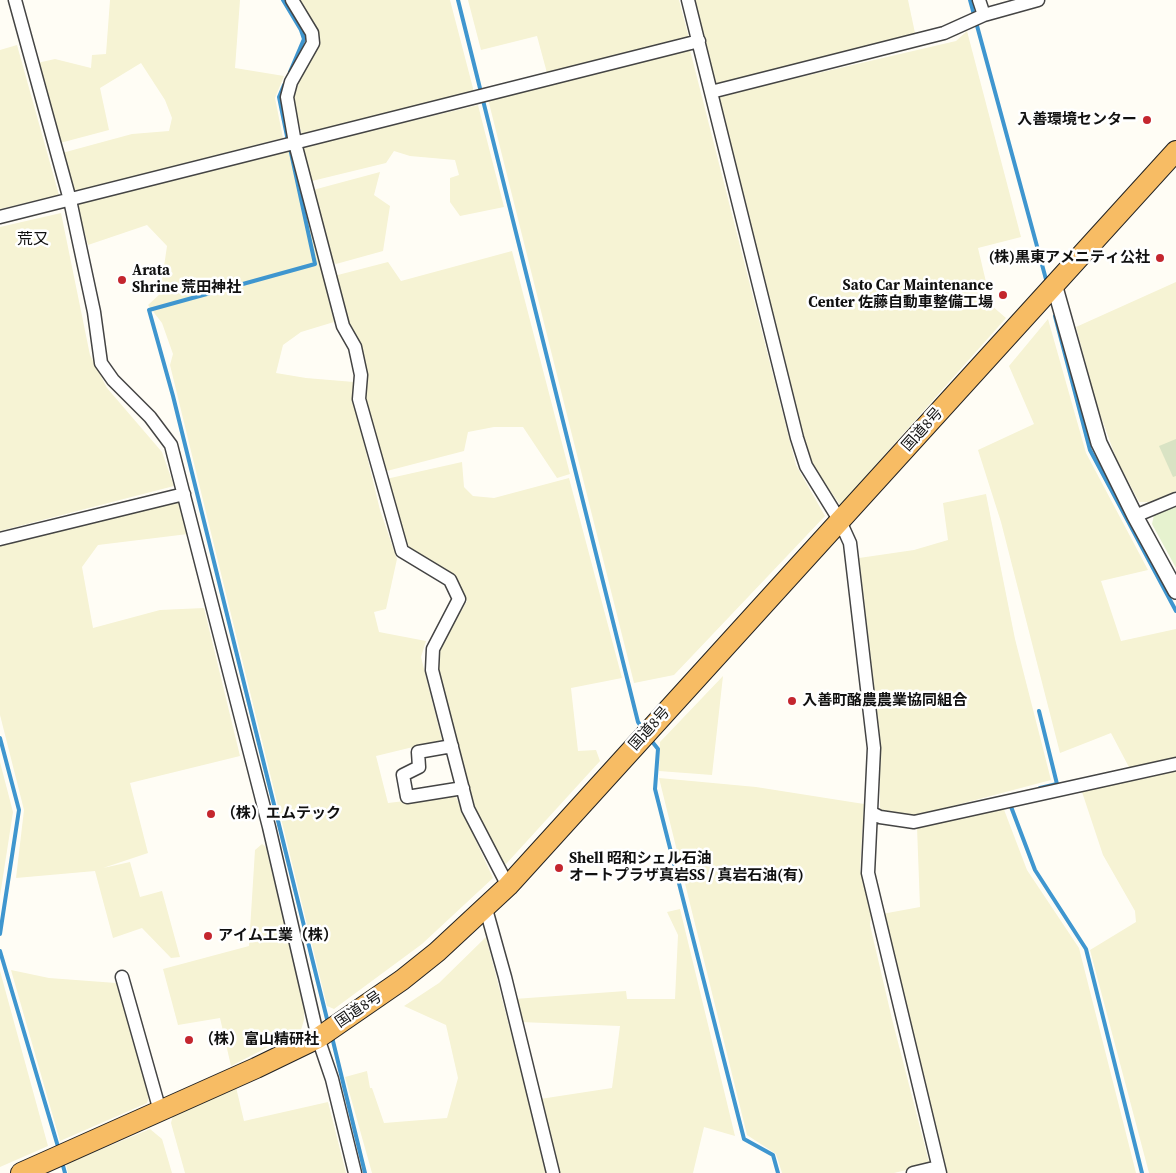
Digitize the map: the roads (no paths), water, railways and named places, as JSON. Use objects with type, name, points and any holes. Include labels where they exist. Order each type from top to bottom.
[{"type":"highway","name":"国道8号","points":[[20,1173],[318,1038],[402,980],[486,909],[1176,151]]},
{"type":"street","points":[[15,0],[70,200],[94,312],[101,363],[113,380],[150,418],[171,445],[269,827],[318,1038],[332,1080],[355,1173]]},
{"type":"street","points":[[292,0],[312,33],[313,43],[292,82],[287,97],[295,143],[343,326],[355,347],[361,375],[359,399],[402,551],[450,580],[460,599],[433,649],[432,670],[468,809],[508,886]]},
{"type":"street","points":[[688,0],[797,438],[806,466],[840,521],[850,543],[874,748],[868,873],[939,1170],[913,1173]]},
{"type":"street","points":[[979,0],[984,15]]},
{"type":"street","points":[[711,92],[944,34],[984,15],[1038,0]]},
{"type":"street","points":[[0,217],[699,41]]},
{"type":"street","points":[[1054,284],[1099,443],[1135,516],[1176,591]]},
{"type":"street","points":[[0,539],[184,494]]},
{"type":"street","points":[[1135,516],[1176,499]]},
{"type":"street","points":[[452,746],[418,752],[419,766],[402,775],[407,797],[463,788]]},
{"type":"street","points":[[872,813],[880,818],[914,822],[1176,764]]},
{"type":"street","points":[[486,909],[506,977],[553,1173]]},
{"type":"street","points":[[122,977],[160,1111]]},
{"type":"waterway","points":[[283,0],[301,30],[304,39],[290,72]]},
{"type":"waterway","points":[[458,0],[638,722],[643,729]]},
{"type":"waterway","points":[[970,0],[1047,283]]},
{"type":"waterway","points":[[284,85],[279,97],[288,141]]},
{"type":"waterway","points":[[290,148],[315,264],[149,310],[173,396],[328,1023]]},
{"type":"waterway","points":[[1055,316],[1090,450],[1176,611]]},
{"type":"waterway","points":[[1039,711],[1057,784],[1040,788]]},
{"type":"waterway","points":[[0,738],[19,810],[0,934]]},
{"type":"waterway","points":[[650,739],[658,749],[655,789],[744,1139],[773,1155],[778,1173]]},
{"type":"waterway","points":[[1010,804],[1035,870],[1086,949],[1142,1173]]},
{"type":"waterway","points":[[0,951],[59,1150]]},
{"type":"waterway","points":[[332,1037],[365,1173]]},
{"type":"waterway","points":[[62,1162],[65,1173]]},
{"type":"place","name":"入善環境センター","points":[[1147,120]]},
{"type":"place","name":"(株)黒東アメニティ公社","points":[[1160,258]]},
{"type":"place","name":"Arata Shrine 荒田神社","points":[[122,280]]},
{"type":"place","name":"Sato Car Maintenance Center 佐藤自動車整備工場","points":[[1003,295]]},
{"type":"place","name":"入善町酪農農業協同組合","points":[[792,701]]},
{"type":"place","name":"（株）エムテック","points":[[211,814]]},
{"type":"place","name":"Shell 昭和シェル石油 オートプラザ真岩SS / 真岩石油(有)","points":[[559,868]]},
{"type":"place","name":"アイム工業（株）","points":[[208,936]]},
{"type":"place","name":"（株）富山精研社","points":[[189,1040]]},
{"type":"district","name":"荒又","points":[[33,240]]}]
